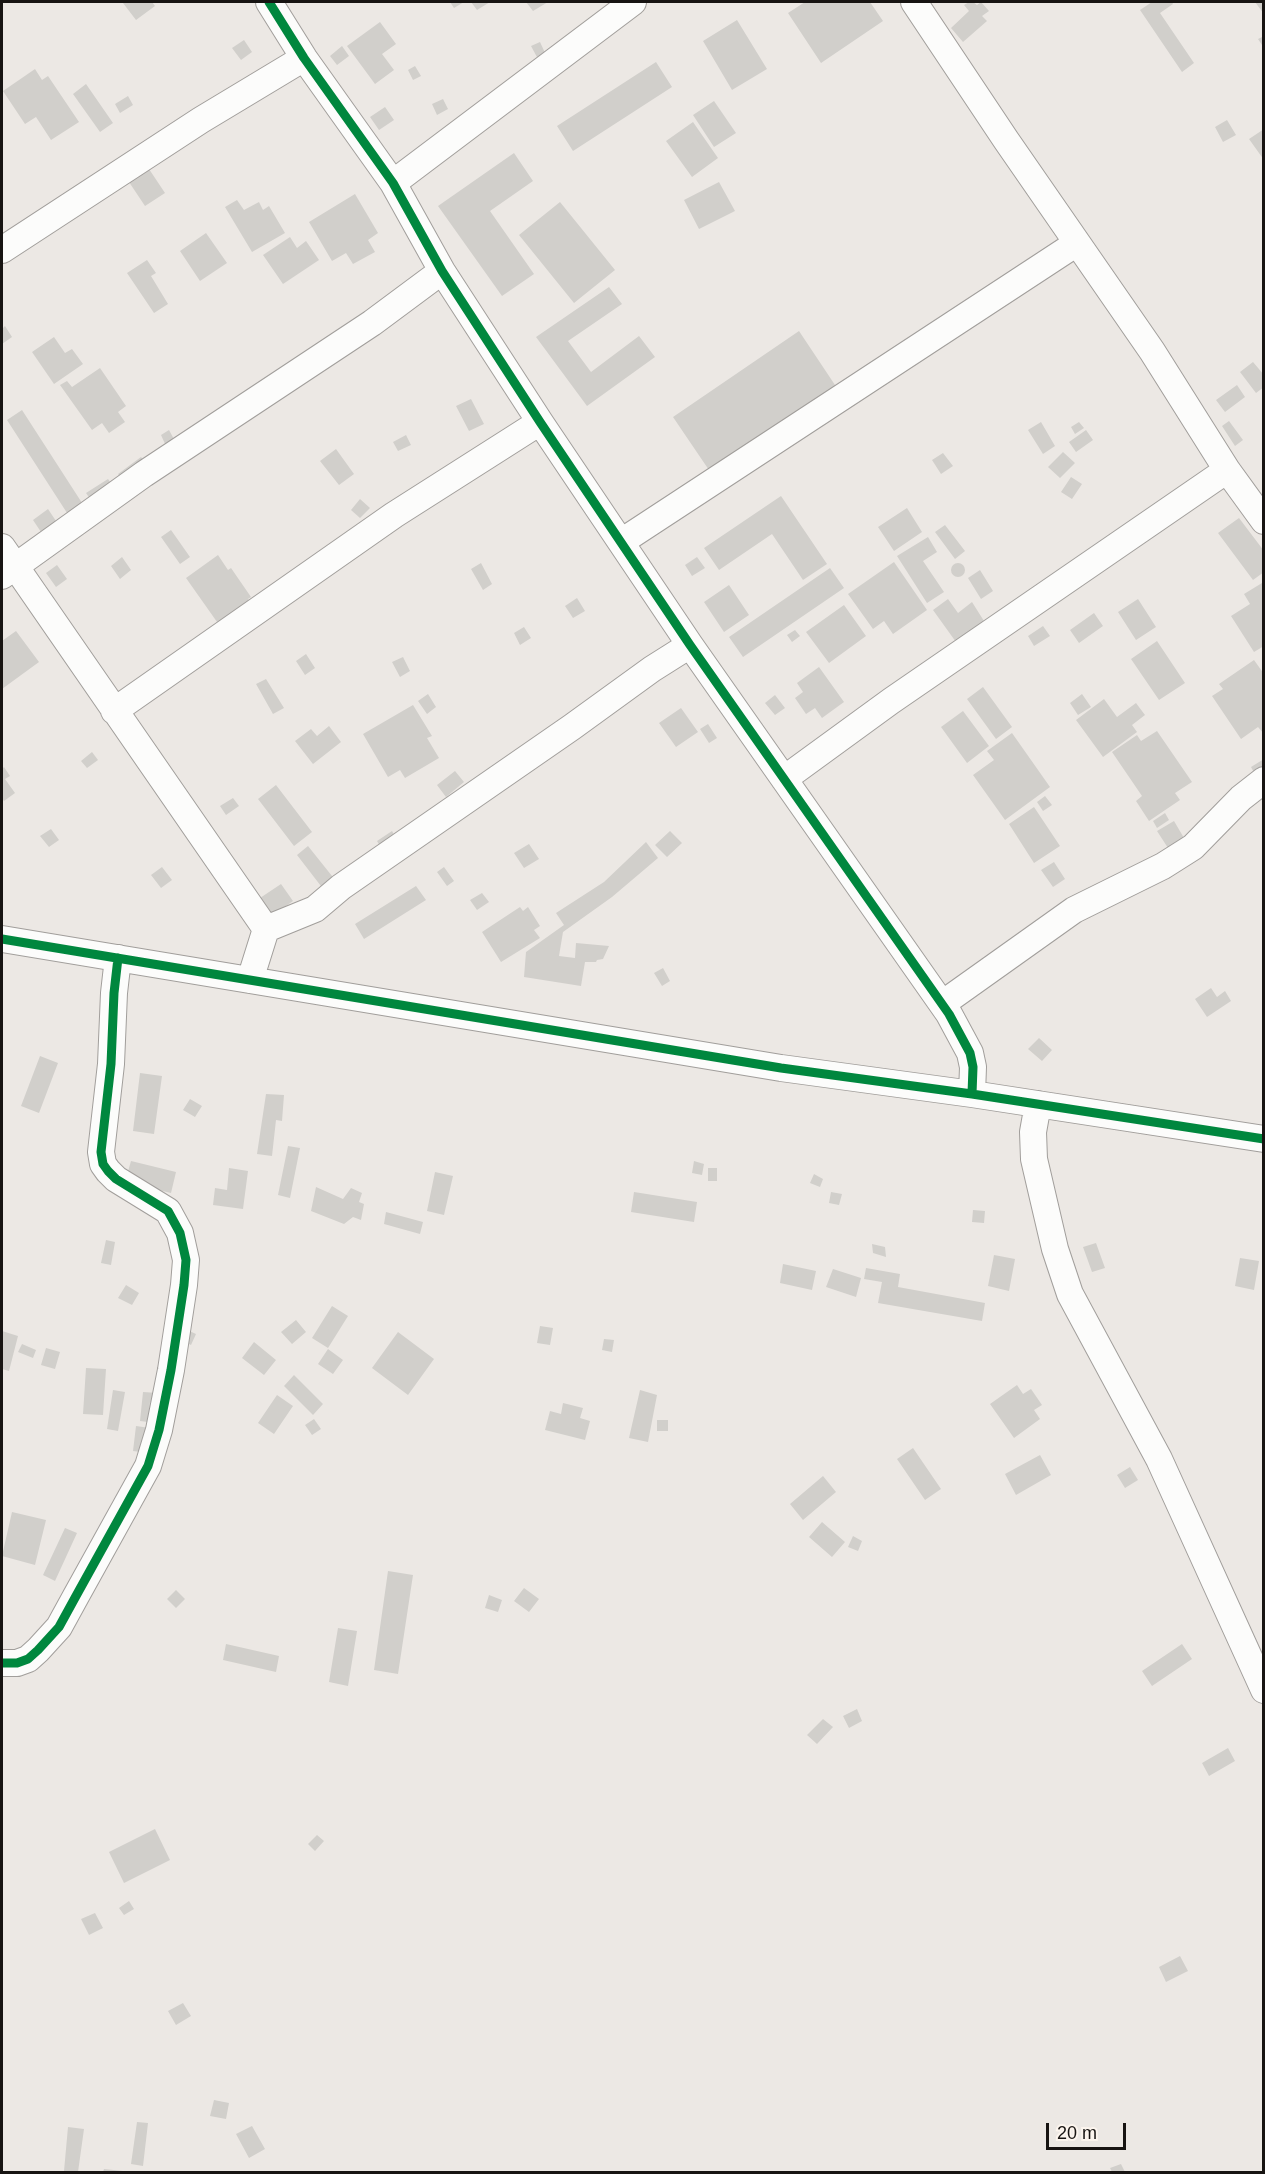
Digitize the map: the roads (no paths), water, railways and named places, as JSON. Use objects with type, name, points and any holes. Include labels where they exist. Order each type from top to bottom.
[{"type":"street","points":[[269,2],[304,58],[393,183],[442,271],[540,422],[690,645],[963,1036],[973,1067],[972,1094]]},
{"type":"street","points":[[393,183],[633,2]]},
{"type":"street","points":[[914,2],[1152,351],[1227,470],[1263,521]]},
{"type":"street","points":[[2,250],[201,120],[304,58]]},
{"type":"street","points":[[621,542],[1077,243]]},
{"type":"street","points":[[266,929],[114,711],[6,563],[372,323],[442,271]]},
{"type":"street","points":[[114,711],[394,515],[540,422]]},
{"type":"street","points":[[784,779],[901,694],[1227,470]]},
{"type":"street","points":[[266,929],[315,909],[341,887],[563,734],[652,669],[690,645]]},
{"type":"street","points":[[942,1004],[1074,910],[1163,866],[1193,847],[1241,798],[1263,780]]},
{"type":"street","points":[[250,980],[266,929]]},
{"type":"street","points":[[2,939],[781,1068],[1263,1138]]},
{"type":"street","points":[[2,1663],[17,1663],[28,1659],[48,1640],[70,1606],[148,1466],[159,1430],[171,1370],[186,1269],[180,1233],[168,1211],[116,1179],[108,1171],[103,1164],[101,1152],[111,1064],[118,958]]},
{"type":"street","points":[[1038,1104],[1033,1132],[1034,1159],[1055,1249],[1070,1294],[1159,1459],[1263,1690]]}]
